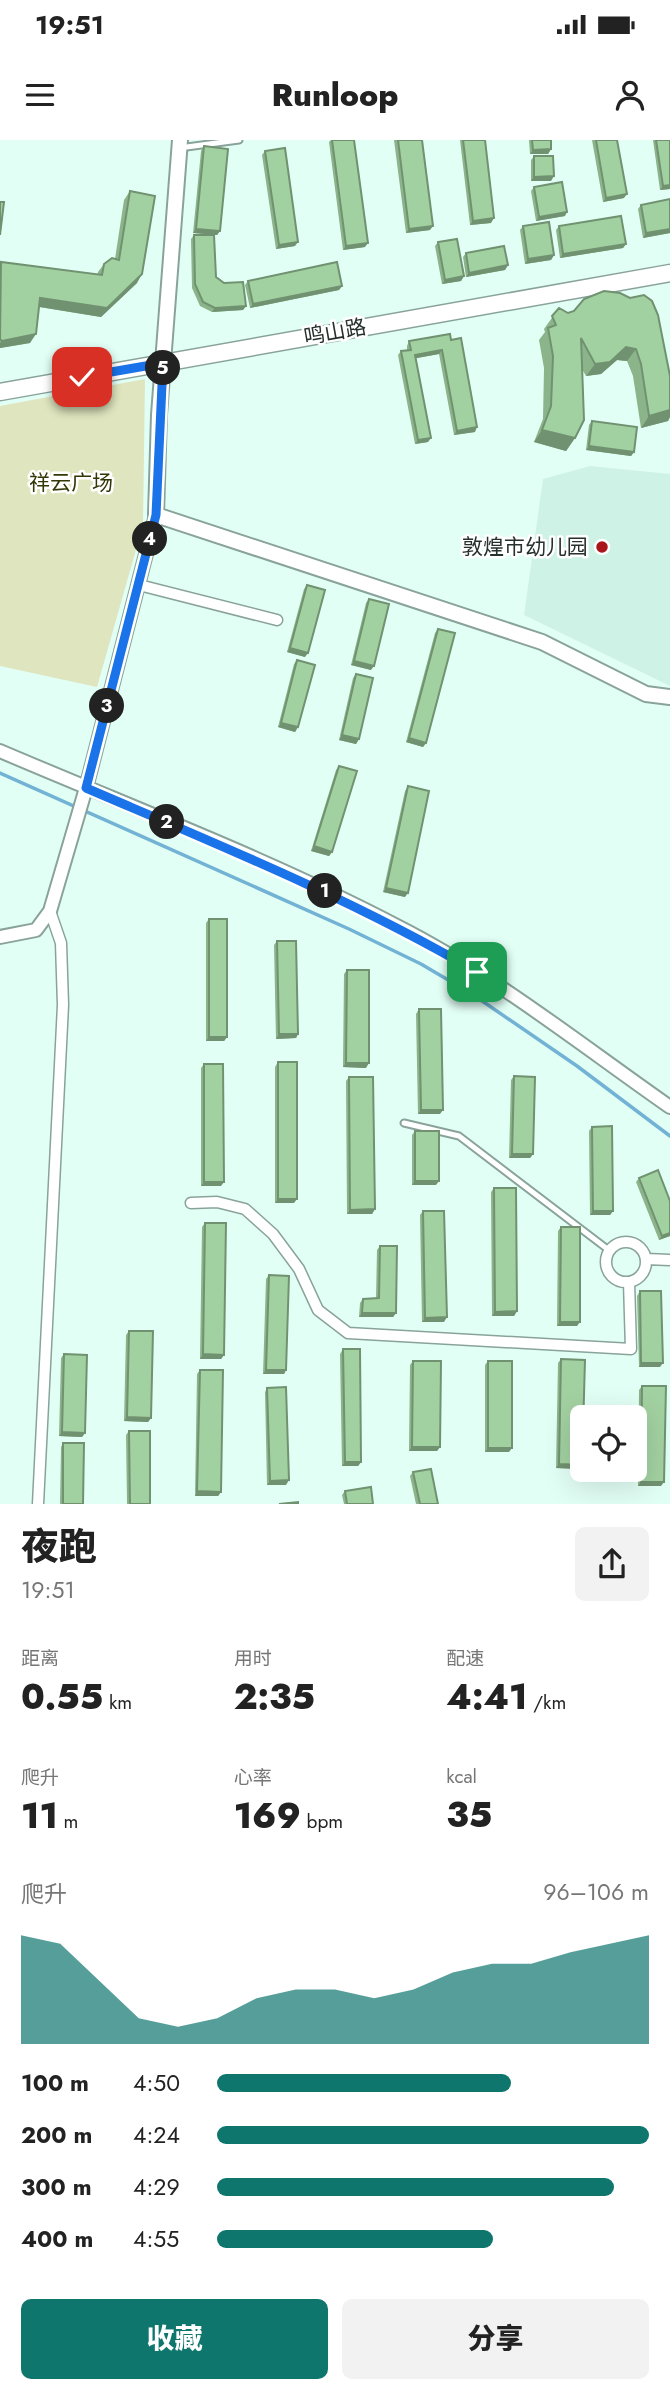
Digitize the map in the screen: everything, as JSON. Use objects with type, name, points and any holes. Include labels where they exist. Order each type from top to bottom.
[{"type":"main road","points":[[180,144],[163,363],[156,515],[542,642],[646,694],[670,697]]},
{"type":"main road","name":"鸣山路","points":[[0,392],[670,273]]},
{"type":"street","points":[[0,937],[36,930],[50,911],[86,788],[156,515]]},
{"type":"street","points":[[139,585],[277,620]]},
{"type":"street","points":[[0,751],[293,876],[398,926],[477,972],[670,1107]]},
{"type":"street","points":[[38,1504],[63,1005],[61,943],[50,911]]},
{"type":"street","points":[[191,1203],[217,1202],[245,1209],[273,1234],[299,1269],[318,1310],[348,1333],[631,1349],[629,1282]]},
{"type":"street","points":[[631,1243],[638,1246],[646,1259],[642,1274],[629,1282],[615,1279],[609,1274],[606,1258],[610,1251],[615,1245],[631,1243]]},
{"type":"street","points":[[646,1259],[670,1260]]},
{"type":"lane","points":[[180,144],[239,140]]},
{"type":"lane","points":[[404,1124],[459,1136],[610,1251]]},
{"type":"shaded area","name":"敦煌市幼儿园","points":[[590,466],[670,474],[670,686],[524,615],[543,479]]},
{"type":"green space","name":"祥云广场","points":[[145,379],[143,525],[97,687],[0,666],[0,406]]},
{"type":"building","points":[[332,140],[354,140],[368,243],[346,246]]},
{"type":"building","points":[[398,140],[422,140],[433,226],[409,229]]},
{"type":"building","points":[[463,140],[485,140],[494,218],[473,221]]},
{"type":"building","points":[[532,140],[551,140],[551,149],[533,150]]},
{"type":"building","points":[[596,140],[617,140],[627,194],[606,198]]},
{"type":"building","points":[[656,140],[670,140],[670,185],[663,186]]},
{"type":"building","points":[[204,146],[228,149],[220,231],[196,229]]},
{"type":"building","points":[[285,148],[298,242],[279,245],[265,151]]},
{"type":"building","points":[[534,156],[553,156],[554,176],[534,177]]},
{"type":"building","points":[[562,182],[567,212],[539,217],[534,187]]},
{"type":"building","points":[[130,191],[155,196],[142,274],[107,308],[40,298],[36,334],[2,341],[1,262],[102,275],[104,264],[112,258],[119,260]]},
{"type":"building","points":[[670,199],[670,229],[646,233],[641,205]]},
{"type":"building","points":[[0,202],[4,202],[0,235]]},
{"type":"building","points":[[621,216],[626,244],[563,254],[559,226]]},
{"type":"building","points":[[549,222],[554,255],[528,259],[523,226]]},
{"type":"building","points":[[194,235],[214,235],[216,277],[224,283],[243,282],[246,306],[215,308],[203,302],[195,284]]},
{"type":"building","points":[[457,239],[464,276],[445,280],[438,242]]},
{"type":"building","points":[[504,246],[508,265],[469,273],[466,253]]},
{"type":"building","points":[[337,262],[342,286],[253,304],[248,281]]},
{"type":"building","points":[[604,291],[620,293],[630,298],[644,295],[652,301],[658,315],[670,376],[670,410],[649,416],[636,349],[626,347],[610,362],[595,364],[581,338],[584,420],[575,438],[542,430],[551,406],[553,356],[548,328],[556,325],[552,316],[559,308],[568,313],[574,311],[584,299]]},
{"type":"building","points":[[450,334],[451,340],[461,338],[477,427],[457,431],[442,350],[415,355],[431,438],[418,440],[401,351],[411,350],[409,341]]},
{"type":"building","points":[[592,421],[637,427],[634,452],[589,446]]},
{"type":"building","points":[[307,585],[325,590],[308,653],[290,648]]},
{"type":"building","points":[[369,599],[389,604],[374,666],[354,661]]},
{"type":"building","points":[[438,629],[455,633],[426,743],[409,738]]},
{"type":"building","points":[[297,660],[315,665],[298,727],[281,723]]},
{"type":"building","points":[[356,674],[373,678],[359,739],[342,735]]},
{"type":"building","points":[[339,766],[357,771],[332,852],[314,846]]},
{"type":"building","points":[[408,786],[429,791],[408,893],[386,888]]},
{"type":"building","points":[[209,919],[227,919],[227,1037],[209,1037]]},
{"type":"building","points":[[277,941],[296,941],[298,1034],[279,1034]]},
{"type":"building","points":[[347,970],[369,970],[369,1063],[346,1063]]},
{"type":"building","points":[[419,1009],[441,1009],[443,1110],[421,1110]]},
{"type":"building","points":[[278,1062],[297,1062],[297,1199],[278,1199]]},
{"type":"building","points":[[204,1064],[223,1064],[224,1182],[204,1182]]},
{"type":"building","points":[[514,1076],[535,1077],[533,1154],[512,1154]]},
{"type":"building","points":[[349,1077],[373,1077],[375,1209],[350,1210]]},
{"type":"building","points":[[612,1126],[613,1211],[593,1211],[592,1127]]},
{"type":"building","points":[[415,1131],[439,1131],[439,1181],[415,1181]]},
{"type":"building","points":[[658,1170],[670,1201],[670,1233],[662,1236],[639,1178]]},
{"type":"building","points":[[494,1188],[516,1188],[517,1311],[495,1312]]},
{"type":"building","points":[[423,1211],[444,1211],[447,1317],[425,1318]]},
{"type":"building","points":[[205,1223],[226,1223],[224,1355],[203,1354]]},
{"type":"building","points":[[561,1227],[580,1227],[580,1322],[560,1322]]},
{"type":"building","points":[[380,1246],[397,1246],[396,1313],[362,1313],[363,1299],[379,1298]]},
{"type":"building","points":[[269,1275],[289,1276],[286,1370],[266,1370]]},
{"type":"building","points":[[640,1291],[661,1291],[663,1363],[641,1363]]},
{"type":"building","points":[[129,1331],[153,1331],[151,1418],[127,1417]]},
{"type":"building","points":[[343,1349],[360,1349],[361,1462],[345,1462]]},
{"type":"building","points":[[64,1354],[87,1355],[85,1433],[62,1432]]},
{"type":"building","points":[[561,1359],[585,1360],[584,1405],[570,1405],[570,1464],[559,1464]]},
{"type":"building","points":[[413,1361],[441,1361],[440,1447],[412,1447]]},
{"type":"building","points":[[488,1361],[512,1361],[512,1448],[488,1448]]},
{"type":"building","points":[[200,1370],[223,1370],[221,1492],[197,1491]]},
{"type":"building","points":[[642,1386],[666,1386],[664,1482],[647,1482],[647,1405],[642,1405]]},
{"type":"building","points":[[286,1387],[289,1480],[270,1481],[267,1388]]},
{"type":"building","points":[[129,1431],[150,1431],[150,1504],[130,1504]]},
{"type":"building","points":[[63,1443],[84,1443],[83,1504],[63,1504]]},
{"type":"building","points":[[431,1469],[438,1504],[420,1504],[413,1472]]},
{"type":"building","points":[[371,1487],[373,1504],[347,1504],[345,1491]]},
{"type":"waterway","points":[[0,773],[349,929],[421,964],[472,994],[577,1066],[670,1136]]},
{"type":"place","name":"敦煌市幼儿园","points":[[602,547]]},
{"type":"route","points":[[82,377],[163,363],[156,515],[86,788],[293,876],[398,926],[477,972]]}]
